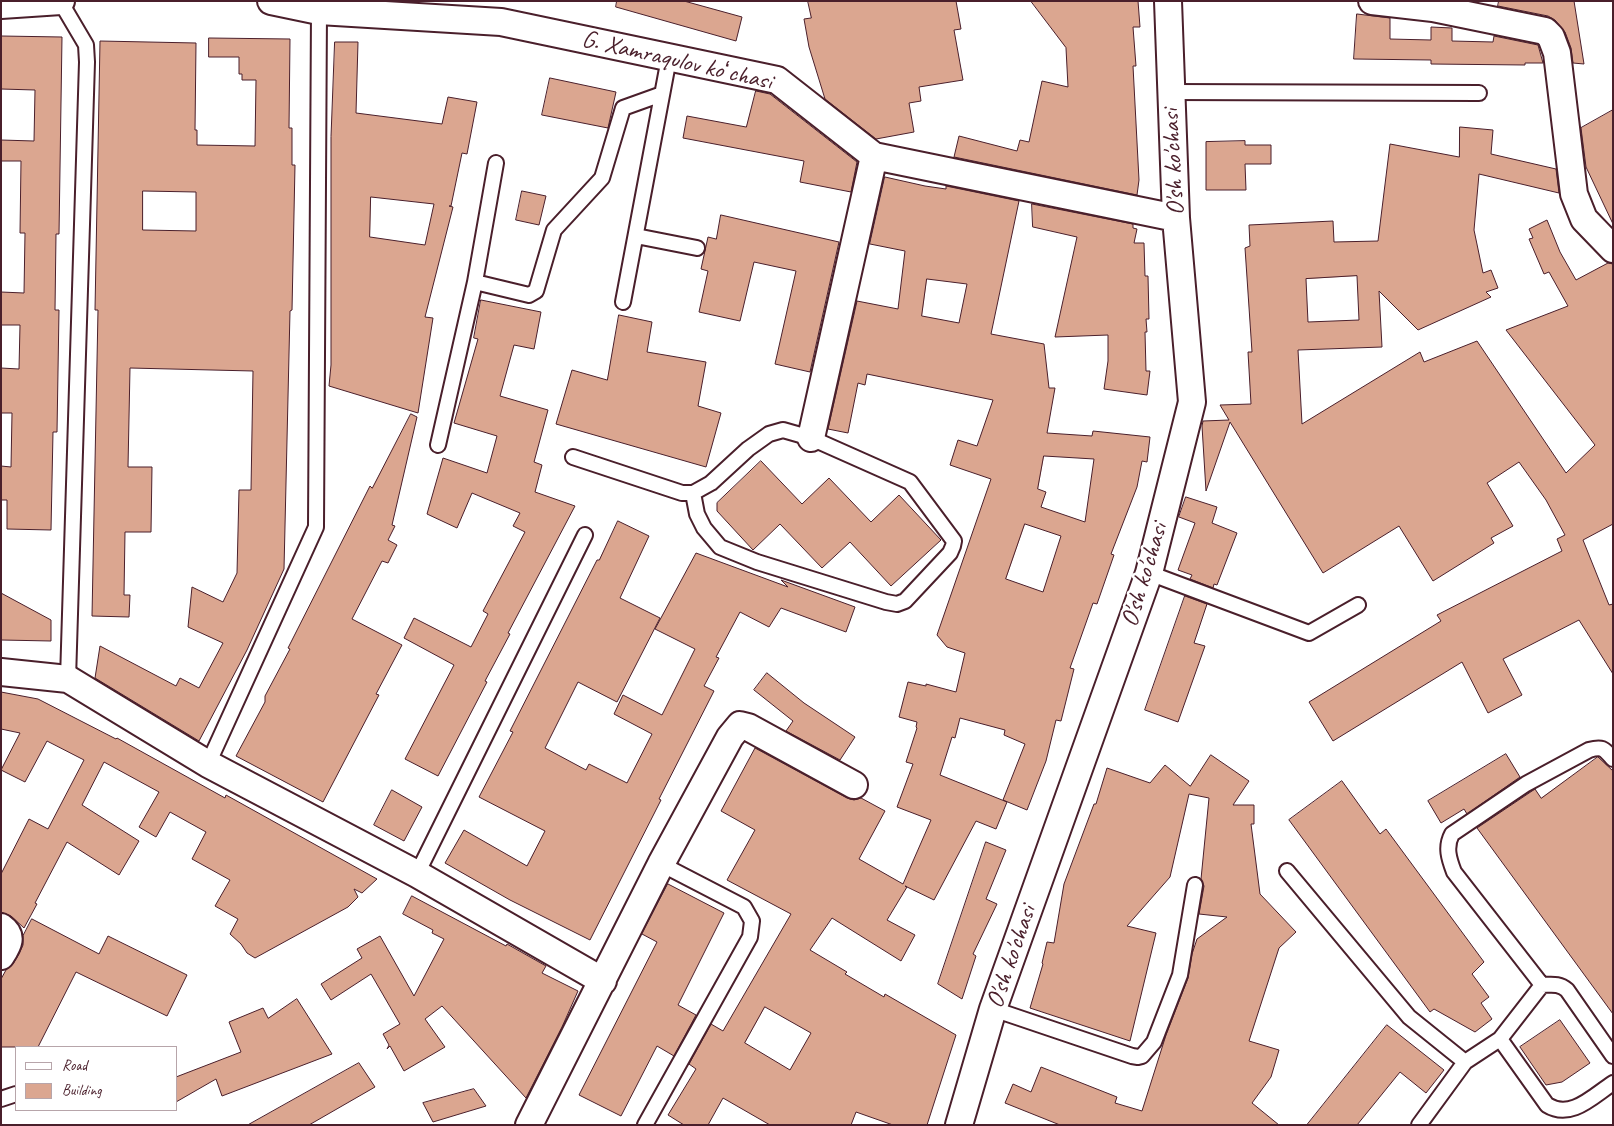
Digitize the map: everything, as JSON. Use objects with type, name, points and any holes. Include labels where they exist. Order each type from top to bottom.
[{"type":"street","points":[[1,5],[60,1]]},
{"type":"street","name":"G. Xamraqulov koʻchasi","points":[[272,1],[319,11],[501,22],[777,80],[874,156],[1176,218]]},
{"type":"street","name":"O'sh ko'chasi","points":[[959,1125],[992,1009],[1149,573],[1192,402],[1176,218],[1168,1]]},
{"type":"street","points":[[1372,1],[1432,8],[1545,30],[1558,53],[1574,194],[1584,219],[1613,249]]},
{"type":"street","points":[[811,438],[874,156]]},
{"type":"street","points":[[1,672],[68,679],[208,764],[417,874],[603,981]]},
{"type":"street","points":[[535,1123],[661,864],[730,737],[740,725],[748,727],[854,785]]},
{"type":"street","points":[[1,927],[8,933],[10,938],[1,956]]},
{"type":"lane","points":[[60,1],[86,45],[87,62],[68,679]]},
{"type":"lane","points":[[208,764],[316,528],[319,11]]},
{"type":"lane","points":[[623,302],[669,58]]},
{"type":"lane","points":[[1170,92],[1479,93]]},
{"type":"lane","points":[[475,282],[526,295],[536,291],[554,230],[602,178],[623,108],[662,94]]},
{"type":"lane","points":[[438,445],[475,282],[496,163]]},
{"type":"lane","points":[[636,236],[697,248]]},
{"type":"lane","points":[[573,457],[682,492],[693,493],[712,483],[748,449],[769,434],[783,430],[811,438],[910,482],[954,541],[950,552],[905,601],[898,604],[886,602],[757,562],[720,547],[704,528],[697,514],[693,493]]},
{"type":"lane","points":[[417,874],[586,535]]},
{"type":"lane","points":[[1149,573],[1309,633],[1358,605]]},
{"type":"lane","points":[[1542,986],[1454,872],[1447,843],[1452,834],[1526,784],[1589,750],[1597,747],[1604,749],[1613,759]]},
{"type":"lane","points":[[645,1125],[750,937],[752,921],[744,907],[661,864]]},
{"type":"lane","points":[[1287,871],[1409,1018],[1465,1062]]},
{"type":"lane","points":[[992,1009],[1138,1058],[1142,1056],[1154,1042],[1180,975],[1195,885]]},
{"type":"lane","points":[[1419,1125],[1465,1062],[1500,1039],[1542,986],[1555,984],[1567,990],[1613,1056]]},
{"type":"lane","points":[[1500,1039],[1547,1106],[1553,1110],[1575,1109],[1613,1083]]},
{"type":"lane","points":[[1,1099],[15,1094]]},
{"type":"building","points":[[617,1],[684,1],[742,17],[736,41],[616,7]]},
{"type":"building","points":[[808,1],[956,1],[961,29],[954,30],[963,80],[919,87],[921,101],[909,103],[914,132],[876,139],[825,99],[809,47],[804,19],[811,18]]},
{"type":"building","points":[[1031,1],[1138,1],[1140,27],[1133,27],[1136,66],[1133,66],[1139,180],[1137,195],[954,157],[959,136],[1017,151],[1020,140],[1029,142],[1042,81],[1068,87],[1066,48]]},
{"type":"building","points":[[1499,1],[1574,1],[1584,64],[1573,63],[1571,48],[1565,32],[1555,20],[1548,16],[1498,6]]},
{"type":"building","points":[[1357,14],[1390,18],[1390,39],[1431,40],[1431,27],[1452,28],[1452,41],[1493,42],[1494,36],[1538,45],[1543,63],[1525,63],[1525,65],[1431,64],[1431,60],[1354,59]]},
{"type":"building","points":[[1,36],[62,37],[59,234],[56,234],[55,310],[59,310],[57,432],[53,432],[51,530],[7,529],[7,500],[1,500],[1,466],[11,467],[12,413],[1,413],[1,368],[19,369],[20,325],[1,325],[1,292],[24,293],[25,233],[20,233],[21,161],[1,161],[1,140],[34,141],[35,90],[1,89]]},
{"type":"building","points":[[209,38],[290,39],[289,128],[292,128],[292,165],[295,165],[284,569],[247,650],[199,741],[95,678],[100,646],[176,686],[180,678],[199,688],[223,643],[188,627],[192,587],[223,602],[237,573],[239,490],[251,490],[253,371],[130,368],[128,467],[152,467],[151,532],[125,532],[124,595],[130,595],[129,617],[92,616],[98,310],[95,310],[100,41],[196,43],[195,130],[197,130],[197,145],[255,146],[256,80],[242,80],[242,74],[239,74],[239,57],[209,57]],"holes":[[[143,191],[196,192],[196,231],[143,230]]]},
{"type":"building","points":[[335,42],[358,42],[356,113],[442,124],[448,97],[477,102],[467,154],[462,153],[451,206],[449,206],[453,207],[425,317],[433,318],[418,413],[329,386],[331,365],[331,137]],"holes":[[[371,197],[434,204],[425,245],[370,237]]]},
{"type":"building","points":[[550,78],[616,92],[608,128],[542,115]]},
{"type":"building","points":[[756,91],[770,94],[857,162],[851,192],[800,182],[804,161],[683,138],[687,116],[746,127]]},
{"type":"building","points":[[1613,110],[1613,224],[1586,167],[1581,128]]},
{"type":"building","points":[[1460,127],[1493,130],[1491,154],[1556,169],[1559,193],[1479,174],[1474,230],[1483,273],[1491,270],[1498,288],[1486,292],[1491,297],[1418,330],[1379,291],[1382,347],[1298,350],[1302,424],[1420,352],[1424,362],[1477,341],[1566,473],[1595,445],[1506,330],[1568,306],[1549,272],[1544,274],[1529,239],[1533,238],[1529,229],[1547,220],[1560,252],[1576,280],[1608,263],[1613,264],[1613,524],[1583,540],[1609,605],[1613,604],[1613,674],[1579,620],[1503,659],[1522,695],[1488,713],[1462,662],[1333,741],[1309,702],[1441,621],[1437,615],[1562,551],[1557,539],[1565,535],[1546,500],[1519,462],[1487,483],[1513,526],[1491,538],[1494,543],[1433,581],[1399,526],[1323,573],[1230,422],[1206,491],[1203,421],[1229,420],[1220,405],[1251,404],[1248,352],[1252,352],[1245,248],[1250,246],[1249,225],[1333,221],[1334,242],[1378,241],[1390,144],[1459,157]],"holes":[[[1357,276],[1359,320],[1308,322],[1306,279]]]},
{"type":"building","points":[[1245,141],[1245,145],[1271,145],[1271,164],[1245,164],[1246,190],[1206,190],[1206,142]]},
{"type":"building","points":[[885,177],[925,186],[946,189],[946,186],[1019,201],[991,334],[1044,344],[1049,388],[1055,388],[1047,433],[1092,436],[1093,431],[1150,437],[1147,462],[1142,461],[1137,487],[1111,554],[1114,555],[1097,604],[1093,603],[1070,668],[1074,669],[1061,721],[1056,720],[1046,761],[1027,810],[1003,800],[1025,744],[1004,735],[1005,730],[960,718],[955,738],[952,737],[940,775],[1007,802],[996,829],[976,821],[934,900],[905,886],[907,887],[887,920],[915,935],[901,961],[832,918],[810,950],[884,997],[885,994],[956,1035],[927,1125],[893,1125],[856,1112],[851,1125],[770,1125],[723,1098],[708,1125],[684,1125],[668,1115],[696,1069],[689,1064],[711,1024],[723,1031],[791,914],[727,880],[755,830],[721,811],[755,748],[847,798],[854,800],[861,798],[885,811],[859,859],[903,884],[931,820],[897,807],[913,764],[906,762],[917,728],[917,722],[899,717],[908,682],[926,686],[926,684],[956,692],[965,653],[947,647],[937,635],[991,479],[950,465],[958,440],[977,446],[993,400],[867,374],[865,385],[858,383],[848,433],[828,429],[857,301],[898,309],[905,251],[870,244]],"holes":[[[927,279],[967,284],[959,323],[922,316]],[[1044,456],[1094,459],[1085,522],[1041,507],[1046,492],[1038,489]],[[1025,524],[1061,536],[1043,592],[1006,579]],[[765,1007],[811,1033],[790,1070],[745,1043]]]},
{"type":"building","points":[[522,191],[546,196],[539,225],[516,220]]},
{"type":"building","points":[[1032,204],[1133,224],[1133,228],[1137,229],[1134,243],[1144,243],[1145,276],[1148,276],[1149,319],[1146,319],[1147,332],[1145,332],[1146,371],[1150,371],[1147,395],[1104,389],[1108,361],[1108,335],[1055,337],[1077,237],[1033,227]]},
{"type":"building","points":[[721,215],[839,242],[810,372],[775,364],[796,271],[754,262],[740,321],[699,312],[708,271],[701,269],[708,237],[716,239]]},
{"type":"building","points":[[481,300],[541,312],[534,349],[514,345],[500,396],[548,410],[534,462],[542,465],[535,492],[575,506],[508,633],[510,634],[485,681],[487,682],[438,776],[405,759],[454,665],[404,638],[414,618],[471,647],[488,614],[483,611],[525,532],[513,526],[520,513],[472,493],[457,528],[427,514],[443,458],[487,473],[497,436],[454,423],[478,339],[474,338]]},
{"type":"building","points":[[619,315],[652,322],[647,352],[706,362],[698,406],[721,413],[706,467],[556,424],[572,370],[607,380]]},
{"type":"building","points":[[411,414],[417,417],[392,525],[395,526],[388,540],[397,545],[388,563],[382,561],[352,619],[402,645],[376,694],[379,695],[323,802],[236,756],[265,702],[265,696],[290,649],[288,648],[370,486],[372,488]]},
{"type":"building","points":[[761,461],[802,504],[829,478],[871,522],[899,495],[941,540],[891,586],[850,542],[822,568],[780,524],[753,550],[717,511],[717,503]]},
{"type":"building","points":[[1186,497],[1217,507],[1212,523],[1237,533],[1217,585],[1214,584],[1213,588],[1190,579],[1192,575],[1178,570],[1195,523],[1179,517]]},
{"type":"building","points":[[618,521],[649,536],[620,598],[660,618],[617,702],[578,682],[545,748],[586,770],[589,764],[627,783],[652,734],[614,714],[623,695],[662,715],[695,649],[655,629],[696,553],[788,587],[781,580],[855,607],[846,632],[781,608],[769,627],[740,612],[716,657],[719,658],[704,686],[714,691],[590,940],[510,900],[445,863],[464,830],[527,866],[545,831],[479,797],[513,732],[510,731]]},
{"type":"building","points":[[1,593],[51,620],[51,641],[1,640]]},
{"type":"building","points":[[1185,596],[1207,604],[1194,643],[1205,646],[1178,722],[1145,710]]},
{"type":"building","points":[[767,673],[804,703],[855,737],[840,760],[786,731],[793,721],[754,690]]},
{"type":"building","points":[[1,692],[38,699],[117,738],[225,798],[226,795],[377,879],[362,893],[354,889],[358,897],[348,907],[255,958],[247,953],[241,944],[230,934],[238,919],[215,906],[230,880],[192,859],[206,832],[170,812],[156,837],[139,827],[159,792],[104,762],[82,805],[139,841],[119,875],[67,842],[24,928],[11,916],[1,912],[1,874],[29,819],[48,829],[84,760],[47,741],[25,782],[1,770],[20,733],[1,729]]},
{"type":"building","points":[[1506,754],[1520,777],[1467,814],[1464,809],[1441,823],[1428,801]]},
{"type":"building","points":[[1211,755],[1249,781],[1233,805],[1254,805],[1254,824],[1251,824],[1260,894],[1296,932],[1279,948],[1249,1041],[1279,1050],[1271,1077],[1252,1103],[1279,1125],[1060,1125],[1005,1103],[1013,1084],[1031,1092],[1041,1067],[1117,1097],[1115,1103],[1142,1111],[1166,1035],[1188,978],[1197,939],[1227,917],[1199,914],[1204,886],[1201,879],[1209,798],[1189,794],[1170,877],[1127,926],[1156,933],[1130,1041],[1030,1008],[1043,964],[1047,942],[1054,943],[1064,884],[1094,804],[1096,804],[1107,768],[1150,783],[1165,765],[1190,786]]},
{"type":"building","points":[[1598,757],[1613,771],[1613,1014],[1477,828],[1535,789],[1541,798]]},
{"type":"building","points":[[1342,781],[1380,834],[1386,829],[1484,962],[1472,974],[1489,997],[1481,1003],[1492,1019],[1475,1032],[1434,1009],[1430,1012],[1289,820]]},
{"type":"building","points":[[392,790],[422,807],[404,841],[374,825]]},
{"type":"building","points":[[986,842],[1006,850],[986,899],[997,904],[973,954],[976,956],[962,999],[938,984]]},
{"type":"building","points":[[668,884],[724,913],[678,1005],[696,1015],[674,1056],[657,1046],[621,1116],[579,1095],[657,942],[642,934]]},
{"type":"building","points":[[412,896],[546,966],[542,973],[578,991],[526,1098],[442,1006],[425,1019],[445,1047],[404,1071],[390,1046],[387,1049],[389,1045],[383,1034],[400,1024],[371,974],[331,1000],[321,984],[362,958],[357,949],[380,936],[414,996],[444,939],[432,933],[433,930],[403,914]]},
{"type":"building","points":[[32,919],[99,954],[108,936],[187,975],[167,1016],[76,972],[39,1046],[1,1047],[1,979],[19,954],[23,945],[23,936]]},
{"type":"building","points":[[297,999],[332,1054],[222,1096],[216,1079],[178,1101],[178,1076],[241,1052],[229,1022],[263,1008],[268,1018]]},
{"type":"building","points":[[1560,1020],[1590,1063],[1562,1082],[1546,1085],[1520,1047]]},
{"type":"building","points":[[1387,1025],[1444,1070],[1426,1093],[1400,1072],[1357,1125],[1307,1125]]},
{"type":"building","points":[[359,1063],[375,1087],[309,1125],[248,1125]]},
{"type":"building","points":[[474,1089],[486,1106],[433,1122],[423,1103]]}]
